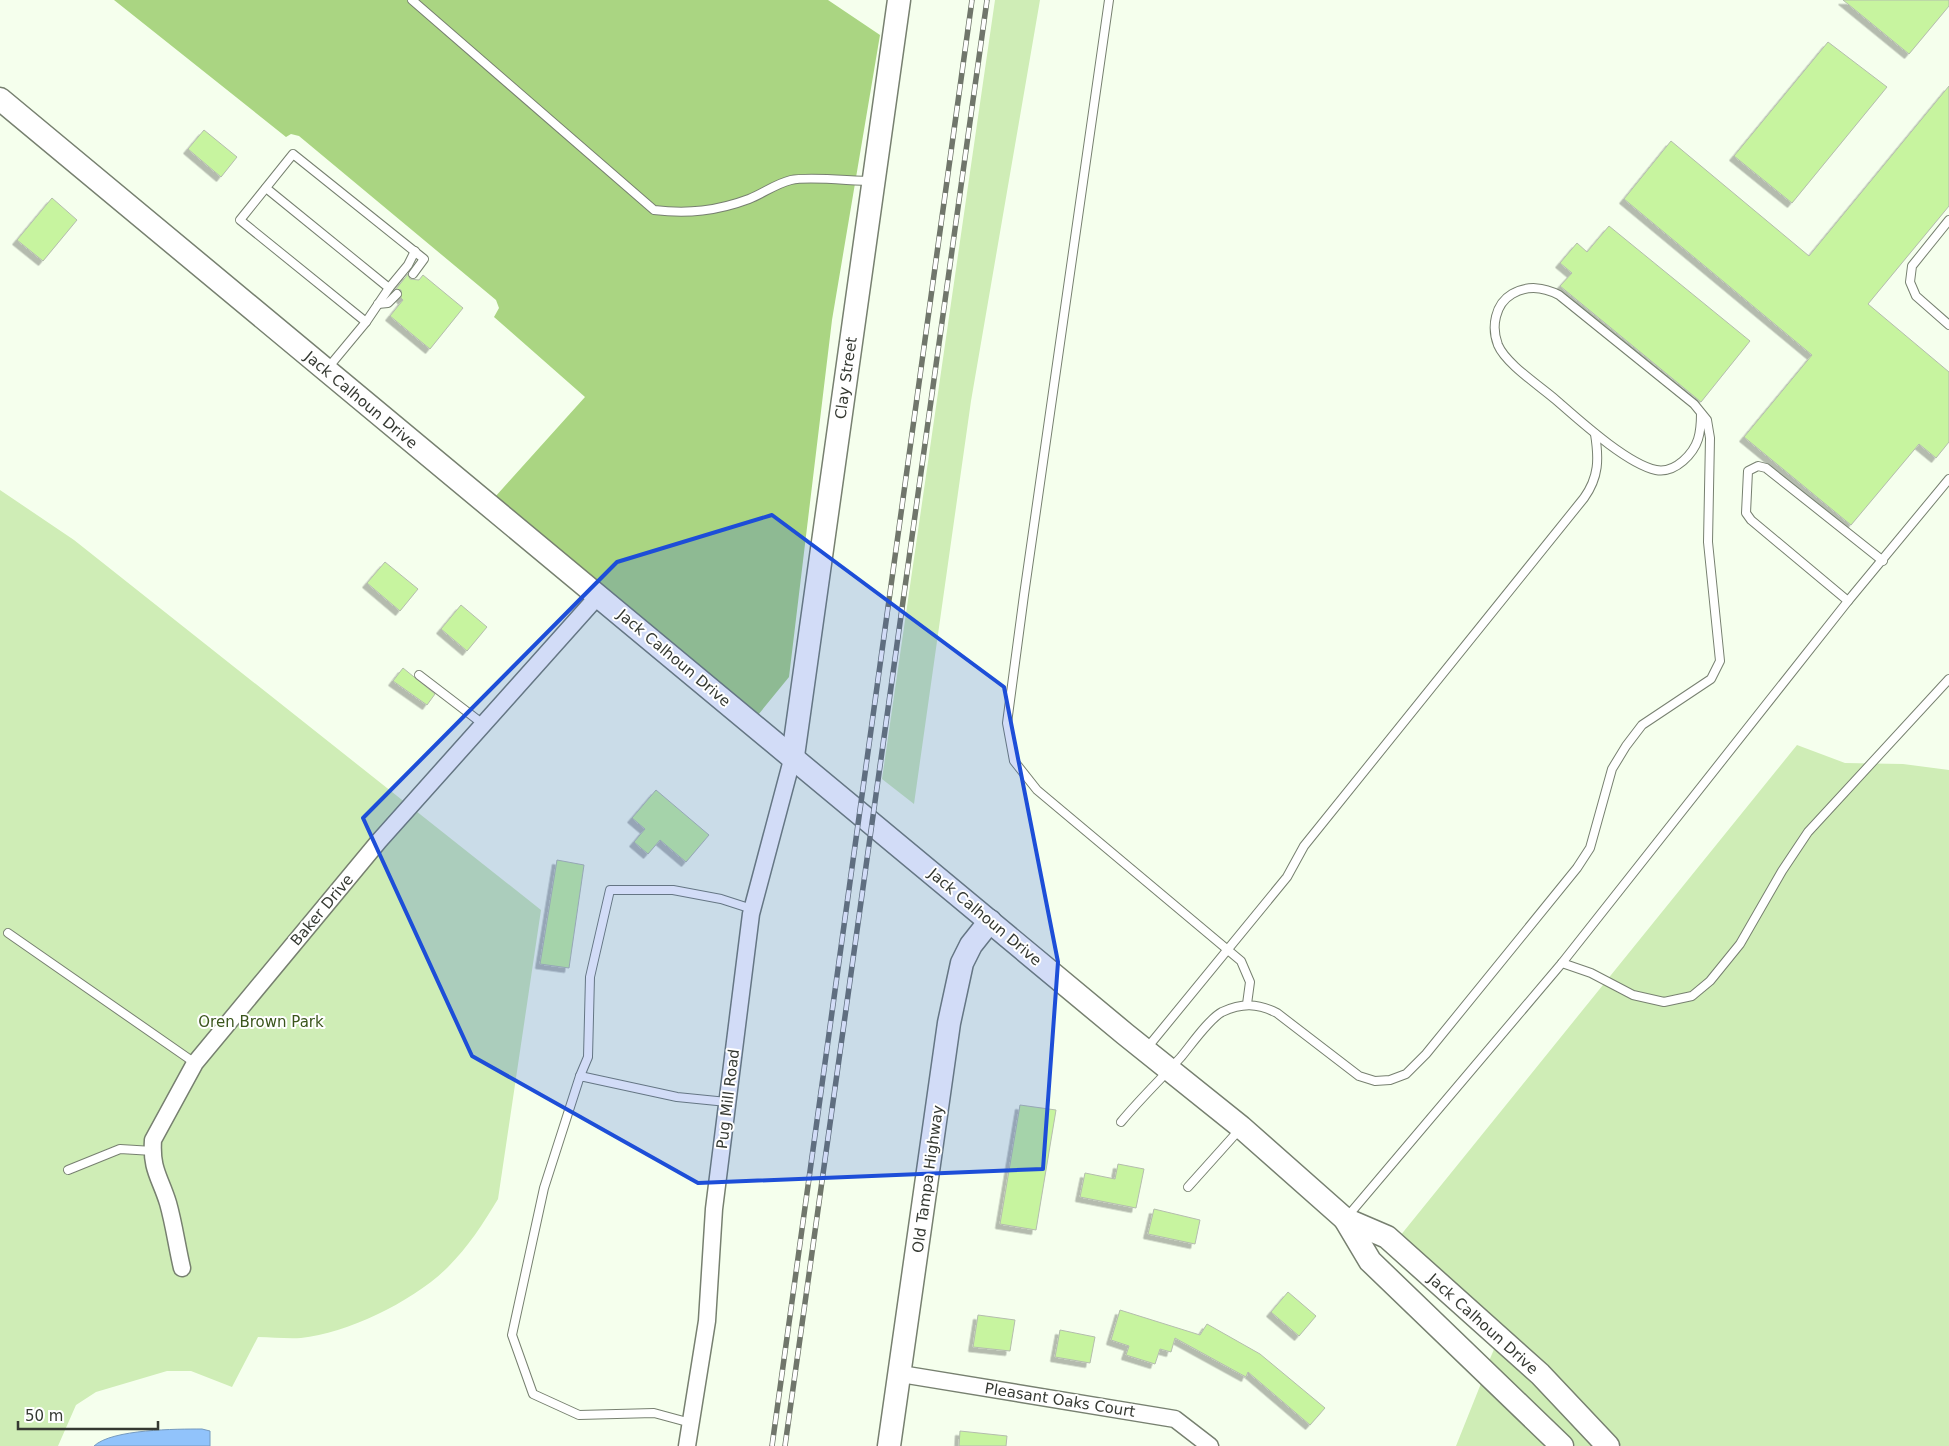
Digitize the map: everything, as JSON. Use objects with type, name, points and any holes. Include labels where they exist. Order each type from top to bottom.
[{"type":"street","name":"Clay Street","points":[[793,756],[899,0]]},
{"type":"street","name":"Jack Calhoun Drive","points":[[0,99],[793,756],[1145,1051],[1241,1127],[1345,1219],[1370,1261],[1562,1446]]},
{"type":"street","name":"Baker Drive","points":[[152,1151],[153,1140],[195,1063],[379,841],[598,596]]},
{"type":"street","name":"Pug Mill Road","points":[[687,1446],[707,1321],[714,1209],[752,909],[793,756]]},
{"type":"street","name":"Old Tampa Highway","points":[[889,1446],[901,1374],[950,1023],[962,963],[971,945],[990,921]]},
{"type":"street","points":[[152,1151],[152,1161],[168,1204],[182,1268]]},
{"type":"street","name":"Jack Calhoun Drive","points":[[1345,1219],[1387,1237],[1540,1374],[1608,1446]]},
{"type":"street","name":"Pleasant Oaks Court","points":[[901,1374],[1175,1419],[1210,1446]]},
{"type":"lane","points":[[412,0],[654,210],[684,213],[717,210],[751,198],[773,185],[794,179],[874,182]]},
{"type":"lane","points":[[1109,0],[1024,595],[1008,723],[1014,761],[1037,790],[1242,961],[1248,971],[1250,982],[1247,1004]]},
{"type":"lane","points":[[366,322],[240,220],[293,154],[424,260],[413,274]]},
{"type":"lane","points":[[266,188],[389,288]]},
{"type":"lane","points":[[1949,220],[1912,266],[1910,282],[1916,296],[1949,325]]},
{"type":"lane","points":[[326,371],[366,322],[389,288],[408,265],[414,251]]},
{"type":"lane","points":[[1121,1122],[1140,1098],[1169,1070],[1220,1014],[1247,1004],[1264,1006],[1277,1013],[1359,1076],[1375,1081],[1390,1080],[1406,1074],[1426,1054],[1576,868],[1590,848],[1612,769],[1626,746],[1642,725],[1711,679],[1720,661],[1708,542],[1710,438],[1707,420],[1694,404],[1559,295],[1546,288],[1530,288],[1512,294],[1497,310],[1494,326],[1499,346],[1513,363],[1595,434],[1647,467],[1657,470],[1668,470],[1692,453],[1698,444],[1701,430],[1701,413]]},
{"type":"lane","points":[[378,304],[388,303],[397,294]]},
{"type":"lane","points":[[1145,1051],[1287,877],[1304,846],[1589,491],[1598,470],[1595,434]]},
{"type":"lane","points":[[1848,602],[1751,520],[1746,513],[1748,471],[1758,466],[1766,468],[1883,561]]},
{"type":"lane","points":[[1345,1219],[1562,963],[1848,602],[1949,479]]},
{"type":"lane","points":[[419,675],[483,724]]},
{"type":"lane","points":[[1562,963],[1591,973],[1633,994],[1664,1002],[1692,996],[1710,981],[1740,944],[1782,871],[1808,832],[1949,679]]},
{"type":"lane","points":[[691,1423],[654,1413],[579,1415],[533,1394],[512,1335],[544,1188],[580,1076],[588,1057],[590,977],[610,890],[673,890],[721,899],[752,909]]},
{"type":"lane","points":[[8,933],[195,1063]]},
{"type":"lane","points":[[580,1076],[677,1097],[727,1102]]},
{"type":"lane","points":[[1188,1187],[1241,1127]]},
{"type":"lane","points":[[68,1170],[120,1149],[152,1151]]},
{"type":"highlighted area","points":[[772,515],[1004,687],[1058,962],[1043,1169],[698,1183],[472,1056],[363,818],[617,562]]},
{"type":"green space","points":[[114,0],[828,0],[880,35],[832,320],[789,677],[758,715],[495,497],[585,397],[494,317],[499,308],[496,300],[299,136],[291,134],[286,137]]},
{"type":"green space","points":[[995,0],[1040,0],[971,401],[914,804],[882,779]]},
{"type":"green space","name":"Oren Brown Park","points":[[0,490],[74,540],[541,910],[498,1199],[475,1235],[448,1267],[434,1280],[399,1303],[339,1330],[301,1338],[258,1337],[232,1387],[191,1371],[167,1371],[96,1392],[76,1405],[58,1446],[0,1446]]},
{"type":"green space","points":[[1797,745],[1845,763],[1903,764],[1949,770],[1949,1446],[1621,1446],[1596,1417],[1542,1363],[1400,1236]]},
{"type":"green space","points":[[1495,1347],[1533,1381],[1596,1446],[1575,1446],[1489,1361]]},
{"type":"green space","points":[[1482,1381],[1549,1446],[1456,1446]]},
{"type":"water","points":[[202,1429],[210,1431],[210,1446],[94,1446],[103,1440],[129,1433]]},
{"type":"building","points":[[1843,0],[1949,0],[1949,6],[1909,54]]},
{"type":"building","points":[[1828,42],[1887,87],[1792,203],[1734,156]]},
{"type":"building","points":[[1949,86],[1949,206],[1868,304],[1949,372],[1949,442],[1936,458],[1919,444],[1851,525],[1744,437],[1812,355],[1624,199],[1671,141],[1809,256]]},
{"type":"building","points":[[204,130],[237,157],[221,177],[188,149]]},
{"type":"building","points":[[52,198],[77,220],[43,261],[17,240]]},
{"type":"building","points":[[1609,226],[1750,341],[1701,402],[1560,286],[1572,273],[1560,263],[1577,243],[1587,252]]},
{"type":"building","points":[[408,274],[410,279],[419,280],[423,275],[463,308],[430,349],[390,316],[403,300],[401,298],[401,290],[396,289]]},
{"type":"building","points":[[385,562],[418,589],[400,611],[367,583]]},
{"type":"building","points":[[461,605],[487,627],[467,651],[441,629]]},
{"type":"building","points":[[403,668],[435,694],[427,705],[393,681]]},
{"type":"building","points":[[656,790],[709,835],[686,862],[660,840],[648,854],[634,842],[645,829],[632,818]]},
{"type":"building","points":[[557,860],[584,865],[569,968],[540,964]]},
{"type":"building","points":[[1020,1105],[1056,1110],[1036,1230],[1000,1224]]},
{"type":"building","points":[[1118,1164],[1144,1169],[1136,1208],[1080,1197],[1085,1173],[1115,1179]]},
{"type":"building","points":[[1154,1209],[1200,1220],[1195,1244],[1148,1234]]},
{"type":"building","points":[[1288,1292],[1316,1316],[1299,1336],[1271,1312]]},
{"type":"building","points":[[1120,1310],[1200,1335],[1207,1324],[1260,1354],[1325,1408],[1310,1425],[1248,1372],[1246,1377],[1175,1338],[1171,1352],[1160,1349],[1155,1364],[1126,1355],[1129,1346],[1111,1340]]},
{"type":"building","points":[[978,1315],[1015,1320],[1010,1351],[973,1347]]},
{"type":"building","points":[[1060,1330],[1095,1337],[1090,1363],[1055,1357]]},
{"type":"building","points":[[960,1431],[1007,1436],[1006,1446],[959,1446]]},
{"type":"railway","points":[[772,1446],[972,0]]},
{"type":"railway","points":[[785,1446],[987,0]]}]
